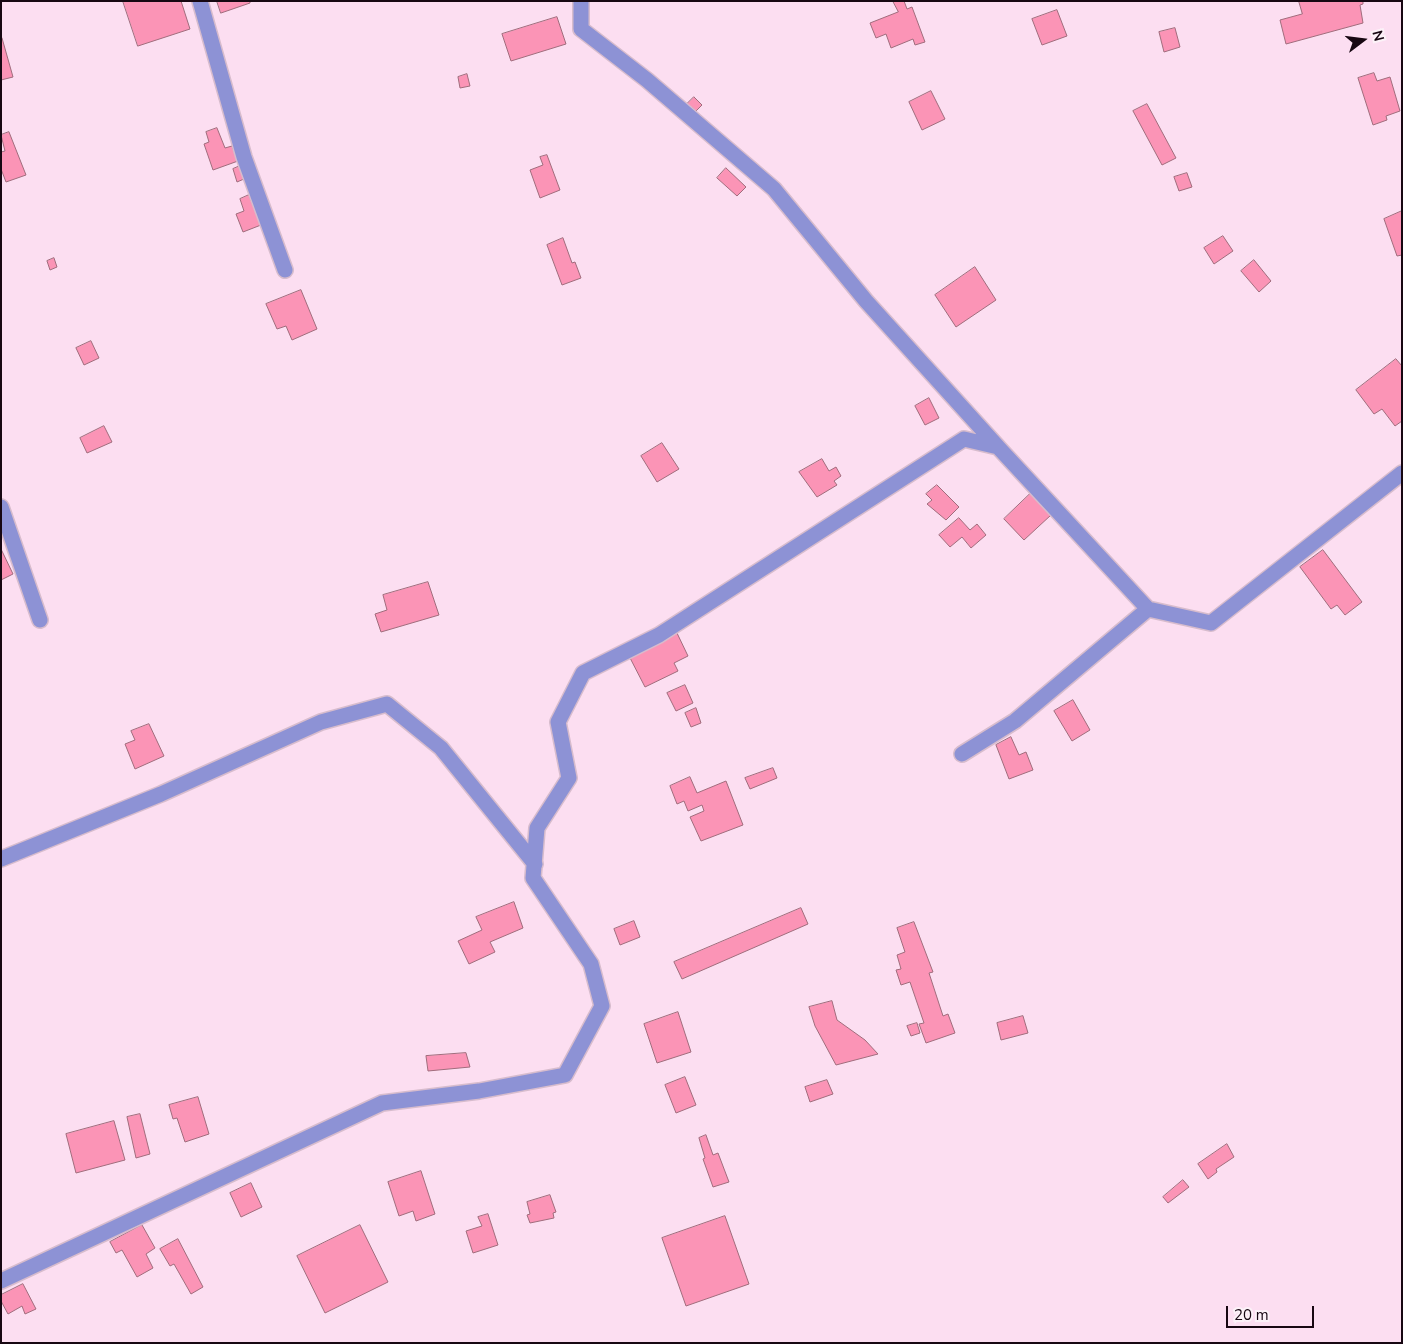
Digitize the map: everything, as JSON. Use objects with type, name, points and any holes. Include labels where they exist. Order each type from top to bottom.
[{"type":"street","points":[[200,1],[244,157],[285,270]]},
{"type":"street","points":[[581,1],[581,29],[647,80],[774,189],[866,301],[1148,609],[1211,623],[1402,473]]},
{"type":"street","points":[[1,1282],[382,1103],[479,1091],[565,1075],[602,1006],[591,964],[533,878],[537,828],[569,778],[558,722],[583,673],[660,635],[964,439],[998,447]]},
{"type":"street","points":[[1,507],[40,620]]},
{"type":"street","points":[[962,754],[1015,721],[1148,609]]},
{"type":"street","points":[[1,859],[161,794],[321,722],[387,704],[441,748],[535,864]]},
{"type":"building","points":[[123,1],[181,1],[190,29],[138,46]]},
{"type":"building","points":[[217,1],[250,1],[250,3],[221,13]]},
{"type":"building","points":[[893,1],[904,1],[907,9],[912,7],[925,42],[915,45],[913,39],[891,48],[886,34],[876,38],[870,23],[898,12]]},
{"type":"building","points":[[1299,1],[1363,1],[1363,4],[1360,5],[1363,23],[1286,44],[1280,20],[1302,14]]},
{"type":"building","points":[[1057,10],[1067,36],[1042,45],[1032,19]]},
{"type":"building","points":[[557,17],[566,44],[511,61],[502,34]]},
{"type":"building","points":[[1175,28],[1180,47],[1164,52],[1159,32]]},
{"type":"building","points":[[1,38],[13,77],[1,80]]},
{"type":"building","points":[[1374,73],[1377,81],[1390,77],[1400,111],[1386,116],[1387,120],[1373,125],[1358,78]]},
{"type":"building","points":[[467,74],[470,86],[460,88],[458,77]]},
{"type":"building","points":[[931,91],[945,119],[922,130],[909,102]]},
{"type":"building","points":[[694,97],[702,105],[696,111],[687,104]]},
{"type":"building","points":[[1147,104],[1176,158],[1162,165],[1133,111]]},
{"type":"building","points":[[217,128],[225,148],[232,146],[238,161],[213,170],[204,144],[209,142],[206,132]]},
{"type":"building","points":[[9,132],[26,175],[6,182],[1,169],[1,152],[5,151],[1,135]]},
{"type":"building","points":[[547,155],[560,190],[540,198],[530,170],[543,165],[540,157]]},
{"type":"building","points":[[240,166],[244,179],[237,182],[233,169]]},
{"type":"building","points":[[726,168],[746,187],[737,196],[717,178]]},
{"type":"building","points":[[1187,173],[1192,187],[1179,191],[1174,177]]},
{"type":"building","points":[[249,195],[261,225],[243,232],[236,214],[244,211],[240,199]]},
{"type":"building","points":[[1402,211],[1402,255],[1397,256],[1384,219]]},
{"type":"building","points":[[1223,236],[1233,251],[1214,264],[1204,248]]},
{"type":"building","points":[[563,238],[572,263],[575,262],[581,278],[562,285],[547,245]]},
{"type":"building","points":[[54,258],[57,267],[50,270],[47,261]]},
{"type":"building","points":[[1254,260],[1271,281],[1259,292],[1241,271]]},
{"type":"building","points":[[975,267],[996,300],[956,327],[935,295]]},
{"type":"building","points":[[301,290],[317,329],[292,340],[286,326],[277,329],[266,304]]},
{"type":"building","points":[[91,341],[99,358],[84,365],[76,348]]},
{"type":"building","points":[[1396,359],[1402,366],[1402,421],[1395,426],[1382,409],[1374,414],[1356,390]]},
{"type":"building","points":[[929,398],[939,418],[925,425],[915,406]]},
{"type":"building","points":[[104,426],[112,442],[87,453],[80,438]]},
{"type":"building","points":[[662,443],[679,469],[657,482],[641,456]]},
{"type":"building","points":[[822,459],[829,471],[836,467],[841,476],[834,481],[837,485],[817,497],[799,472]]},
{"type":"building","points":[[937,485],[959,507],[946,520],[927,504],[932,500],[926,494]]},
{"type":"building","points":[[1031,493],[1051,515],[1024,540],[1004,519]]},
{"type":"building","points":[[959,518],[970,530],[977,524],[986,535],[971,548],[962,537],[950,547],[939,535]]},
{"type":"building","points":[[1,549],[13,574],[1,580]]},
{"type":"building","points":[[1323,550],[1362,602],[1345,615],[1337,605],[1331,609],[1300,567]]},
{"type":"building","points":[[428,582],[439,615],[381,632],[375,614],[387,610],[383,595]]},
{"type":"building","points":[[676,631],[688,656],[674,663],[678,671],[645,687],[628,654]]},
{"type":"building","points":[[685,685],[693,703],[676,711],[667,693]]},
{"type":"building","points":[[1073,700],[1090,730],[1072,741],[1054,711]]},
{"type":"building","points":[[696,708],[701,723],[691,727],[685,713]]},
{"type":"building","points":[[149,724],[164,756],[135,769],[125,744],[135,740],[131,731]]},
{"type":"building","points":[[1011,737],[1019,755],[1026,752],[1033,770],[1009,779],[996,745]]},
{"type":"building","points":[[773,768],[777,778],[750,789],[745,778]]},
{"type":"building","points":[[690,777],[697,793],[726,781],[743,825],[701,841],[690,817],[704,811],[702,805],[688,811],[684,801],[677,804],[670,786]]},
{"type":"building","points":[[514,902],[523,928],[490,942],[495,952],[469,964],[458,941],[482,930],[476,917]]},
{"type":"building","points":[[801,908],[808,924],[682,979],[674,962]]},
{"type":"building","points":[[634,921],[640,937],[620,945],[614,929]]},
{"type":"building","points":[[914,922],[933,972],[929,973],[943,1016],[948,1014],[955,1033],[926,1043],[919,1024],[924,1023],[910,982],[901,985],[896,970],[901,969],[897,955],[905,952],[897,928]]},
{"type":"building","points":[[832,1001],[837,1020],[865,1040],[878,1054],[836,1065],[815,1026],[809,1007]]},
{"type":"building","points":[[678,1012],[691,1052],[657,1063],[644,1024]]},
{"type":"building","points":[[1023,1016],[1028,1033],[1001,1040],[997,1023]]},
{"type":"building","points":[[917,1023],[920,1033],[911,1036],[907,1026]]},
{"type":"building","points":[[466,1053],[470,1067],[428,1071],[426,1056]]},
{"type":"building","points":[[685,1077],[696,1105],[676,1113],[665,1085]]},
{"type":"building","points":[[827,1080],[833,1094],[810,1102],[805,1087]]},
{"type":"building","points":[[198,1097],[209,1134],[185,1142],[177,1118],[173,1119],[169,1105]]},
{"type":"building","points":[[140,1114],[150,1154],[136,1158],[127,1117]]},
{"type":"building","points":[[114,1121],[125,1160],[76,1173],[66,1134]]},
{"type":"building","points":[[706,1135],[713,1155],[718,1153],[729,1182],[713,1187],[703,1159],[705,1158],[699,1138]]},
{"type":"building","points":[[1227,1144],[1234,1157],[1216,1169],[1217,1172],[1208,1179],[1198,1164]]},
{"type":"building","points":[[421,1171],[435,1214],[416,1221],[413,1211],[399,1216],[388,1182]]},
{"type":"building","points":[[1183,1180],[1189,1187],[1168,1203],[1163,1197]]},
{"type":"building","points":[[251,1183],[262,1207],[241,1217],[230,1193]]},
{"type":"building","points":[[550,1195],[556,1212],[553,1213],[554,1218],[530,1223],[527,1215],[530,1214],[527,1202]]},
{"type":"building","points":[[488,1214],[498,1245],[473,1253],[466,1231],[482,1226],[478,1217]]},
{"type":"building","points":[[725,1216],[749,1284],[686,1306],[662,1238]]},
{"type":"building","points":[[142,1225],[155,1248],[146,1254],[153,1268],[137,1277],[122,1250],[116,1253],[110,1242]]},
{"type":"building","points":[[360,1225],[388,1282],[325,1313],[297,1256]]},
{"type":"building","points":[[178,1239],[203,1287],[191,1294],[174,1264],[170,1266],[160,1249]]},
{"type":"building","points":[[23,1284],[36,1309],[25,1314],[22,1306],[8,1314],[1,1301],[1,1295]]}]
